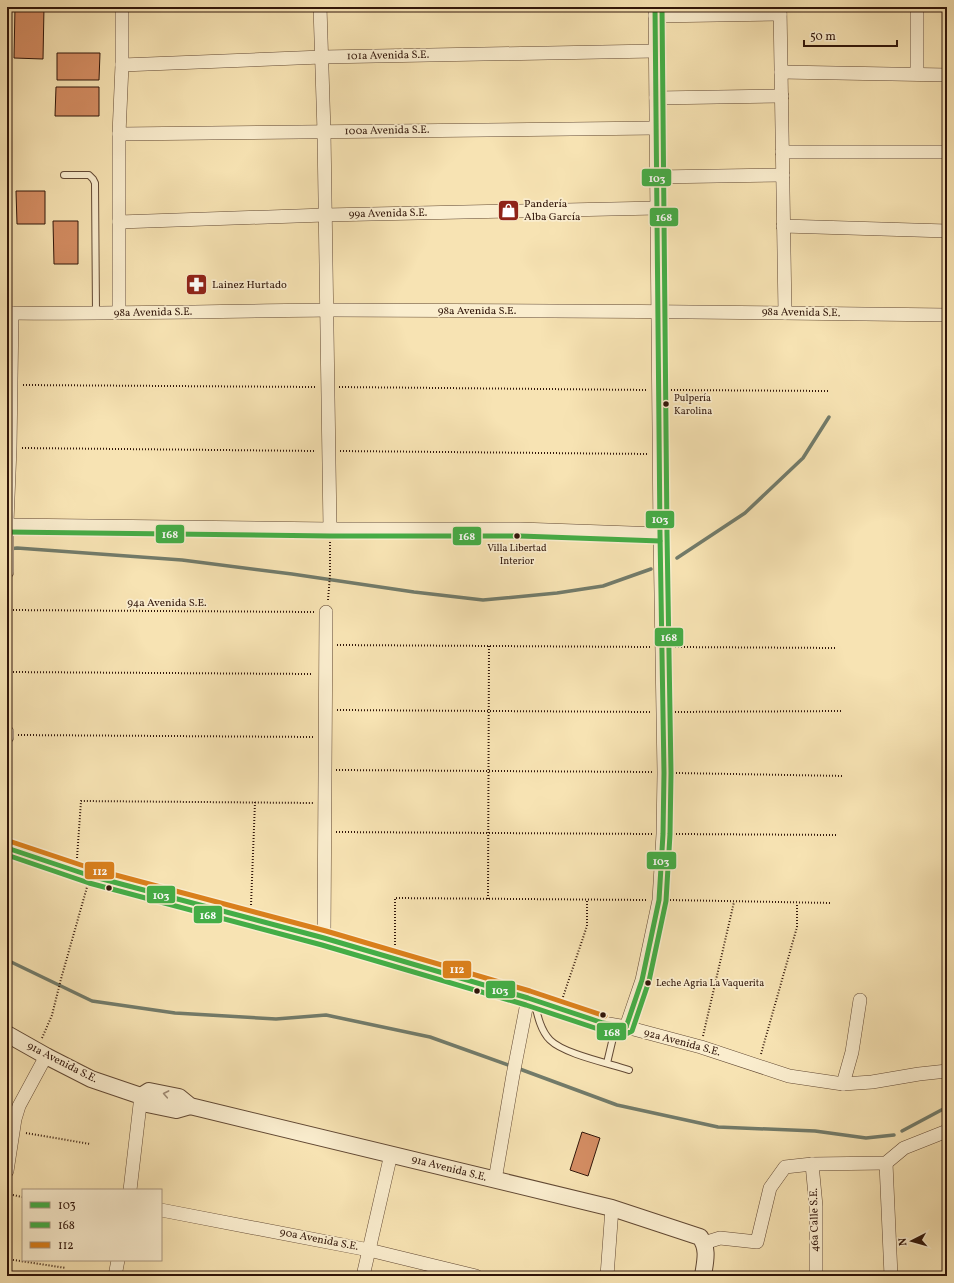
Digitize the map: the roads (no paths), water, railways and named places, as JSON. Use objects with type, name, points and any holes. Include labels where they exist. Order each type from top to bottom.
[{"type":"street","points":[[119,313],[119,134],[122,65],[122,7]]},
{"type":"street","points":[[320,7],[324,132],[330,529]]},
{"type":"street","points":[[917,7],[917,74]]},
{"type":"street","points":[[621,1026],[642,980],[659,900],[663,834],[664,772],[661,647],[655,11],[780,10],[785,313]]},
{"type":"street","name":"101a Avenida S.E.","points":[[122,65],[322,57],[655,51]]},
{"type":"street","points":[[781,72],[947,75]]},
{"type":"street","points":[[656,98],[782,96]]},
{"type":"street","name":"100a Avenida S.E.","points":[[119,134],[656,128]]},
{"type":"street","points":[[782,152],[947,152]]},
{"type":"street","points":[[656,177],[783,175]]},
{"type":"street","name":"99a Avenida S.E.","points":[[119,222],[657,208]]},
{"type":"street","points":[[784,226],[947,231]]},
{"type":"street","name":"98a Avenida S.E.","points":[[10,313],[326,310],[658,311],[947,315]]},
{"type":"street","points":[[7,522],[10,448],[10,313]]},
{"type":"street","points":[[7,525],[330,529],[520,529],[660,534]]},
{"type":"street","points":[[7,529],[7,572]]},
{"type":"street","points":[[324,938],[326,612]]},
{"type":"street","name":"92a Avenida S.E.","points":[[7,848],[76,872],[395,958],[560,1008],[588,1018],[701,1047],[789,1076],[843,1084],[872,1082],[947,1071]]},
{"type":"street","points":[[495,1180],[516,1060],[531,999]]},
{"type":"street","points":[[843,1084],[852,1052],[860,1000]]},
{"type":"street","name":"91a Avenida S.E.","points":[[7,1034],[91,1079],[141,1096],[147,1104],[176,1110],[190,1106],[612,1208],[700,1237],[704,1243]]},
{"type":"street","points":[[7,1171],[15,1119],[41,1053]]},
{"type":"street","points":[[130,1189],[141,1096]]},
{"type":"street","points":[[703,1276],[706,1252],[704,1243],[720,1238],[757,1242],[770,1188],[785,1167],[812,1164],[886,1163],[904,1148],[947,1131]]},
{"type":"street","points":[[363,1276],[391,1154]]},
{"type":"street","points":[[886,1163],[892,1276]]},
{"type":"street","name":"46a Calle S.E.","points":[[812,1164],[816,1206],[817,1276]]},
{"type":"street","points":[[607,1276],[612,1208]]},
{"type":"street","name":"90a Avenida S.E.","points":[[162,1210],[369,1250],[476,1276]]},
{"type":"street","points":[[115,1276],[118,1261]]},
{"type":"lane","points":[[64,175],[89,175],[94,179],[95,183],[96,313]]},
{"type":"lane","points":[[531,999],[539,1021],[549,1039],[562,1049],[629,1070]]},
{"type":"lane","points":[[607,1063],[621,1026]]},
{"type":"waterway","points":[[677,558],[745,513],[803,458],[829,417]]},
{"type":"waterway","points":[[9,549],[17,548],[182,560],[483,600],[557,593],[603,586],[651,569]]},
{"type":"waterway","points":[[7,960],[92,1001],[175,1013],[276,1019],[326,1015],[430,1037],[511,1066]]},
{"type":"waterway","points":[[517,1068],[617,1105],[718,1127],[815,1131],[866,1138],[894,1135]]},
{"type":"waterway","points":[[902,1131],[947,1107]]},
{"type":"place","name":"Pandería Alba García","points":[[508,210]]},
{"type":"place","name":"Lainez Hurtado","points":[[197,285]]},
{"type":"place","name":"Pulpería Karolina","points":[[666,404]]},
{"type":"place","name":"Villa Libertad Interior","points":[[517,536]]},
{"type":"place","name":"Leche Agria La Vaquerita","points":[[648,983]]}]
